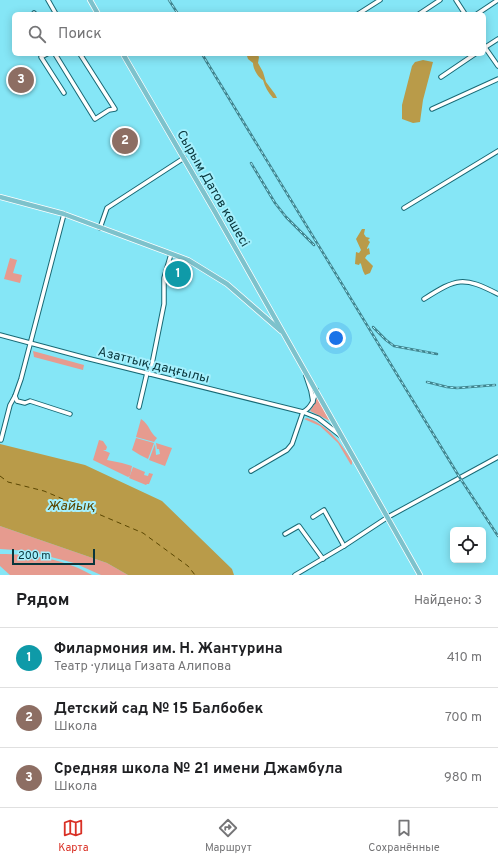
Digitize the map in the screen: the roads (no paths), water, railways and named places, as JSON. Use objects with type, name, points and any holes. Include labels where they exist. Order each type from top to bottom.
[{"type":"main road","points":[[90,0],[97,12]]},
{"type":"main road","name":"Сырым Датов көшесі","points":[[124,56],[303,366],[342,437]]},
{"type":"main road","points":[[0,197],[64,214],[188,260],[227,284],[284,334]]},
{"type":"main road","points":[[342,437],[420,575]]},
{"type":"street","points":[[48,0],[55,12]]},
{"type":"street","points":[[361,12],[380,0]]},
{"type":"street","points":[[422,12],[440,0]]},
{"type":"street","points":[[456,0],[464,12]]},
{"type":"street","points":[[480,12],[498,0]]},
{"type":"street","points":[[486,46],[498,39]]},
{"type":"street","points":[[486,50],[498,66]]},
{"type":"street","points":[[43,56],[41,57],[64,93]]},
{"type":"street","points":[[56,56],[96,119],[109,110],[115,109],[81,56]]},
{"type":"street","points":[[441,77],[472,56]]},
{"type":"street","points":[[432,109],[498,79]]},
{"type":"street","points":[[404,208],[498,151]]},
{"type":"street","points":[[100,228],[107,208],[184,158]]},
{"type":"street","points":[[0,440],[31,343],[64,214]]},
{"type":"street","points":[[139,407],[149,373],[164,304],[164,278],[171,254]]},
{"type":"street","points":[[424,299],[447,285],[468,281],[498,294]]},
{"type":"street","name":"Азаттық даңғылы","points":[[0,335],[303,412],[318,418],[342,437]]},
{"type":"street","points":[[303,366],[313,402]]},
{"type":"street","points":[[251,471],[287,450],[292,444],[303,412],[308,409],[313,402],[316,389]]},
{"type":"street","points":[[15,396],[17,401],[25,403],[30,401],[70,414]]},
{"type":"street","points":[[295,575],[344,546],[388,517],[498,457]]},
{"type":"street","points":[[313,517],[324,510],[344,546]]},
{"type":"street","points":[[285,534],[299,526],[323,559]]},
{"type":"water","points":[[247,56],[258,56],[258,63],[266,82],[277,98],[273,98],[271,96],[263,80],[256,73],[253,63]]},
{"type":"water","points":[[423,60],[433,62],[423,100],[420,122],[413,123],[402,119],[402,105],[412,66],[415,62]]},
{"type":"water","points":[[362,229],[365,229],[364,234],[366,237],[370,238],[368,240],[370,242],[367,249],[369,248],[370,254],[365,258],[373,266],[370,273],[365,275],[361,264],[355,264],[356,252],[359,253],[361,250],[356,239]]},
{"type":"water","name":"Жайық","points":[[0,444],[85,465],[162,501],[232,569],[234,575],[128,575],[107,563],[0,526]]},
{"type":"railway","points":[[169,0],[177,12]]},
{"type":"railway","points":[[203,56],[460,478],[498,536]]},
{"type":"railway","points":[[251,163],[275,203],[286,217],[314,245]]},
{"type":"railway","points":[[373,327],[394,346],[437,354]]},
{"type":"railway","points":[[427,382],[457,388],[495,385]]},
{"type":"place","name":"Средняя школа № 21 имени Джамбула","points":[[21,80]]},
{"type":"place","name":"Детский сад № 15 Балбобек","points":[[125,141]]},
{"type":"place","name":"Филармония им. Н. Жантурина","points":[[178,274]]}]
